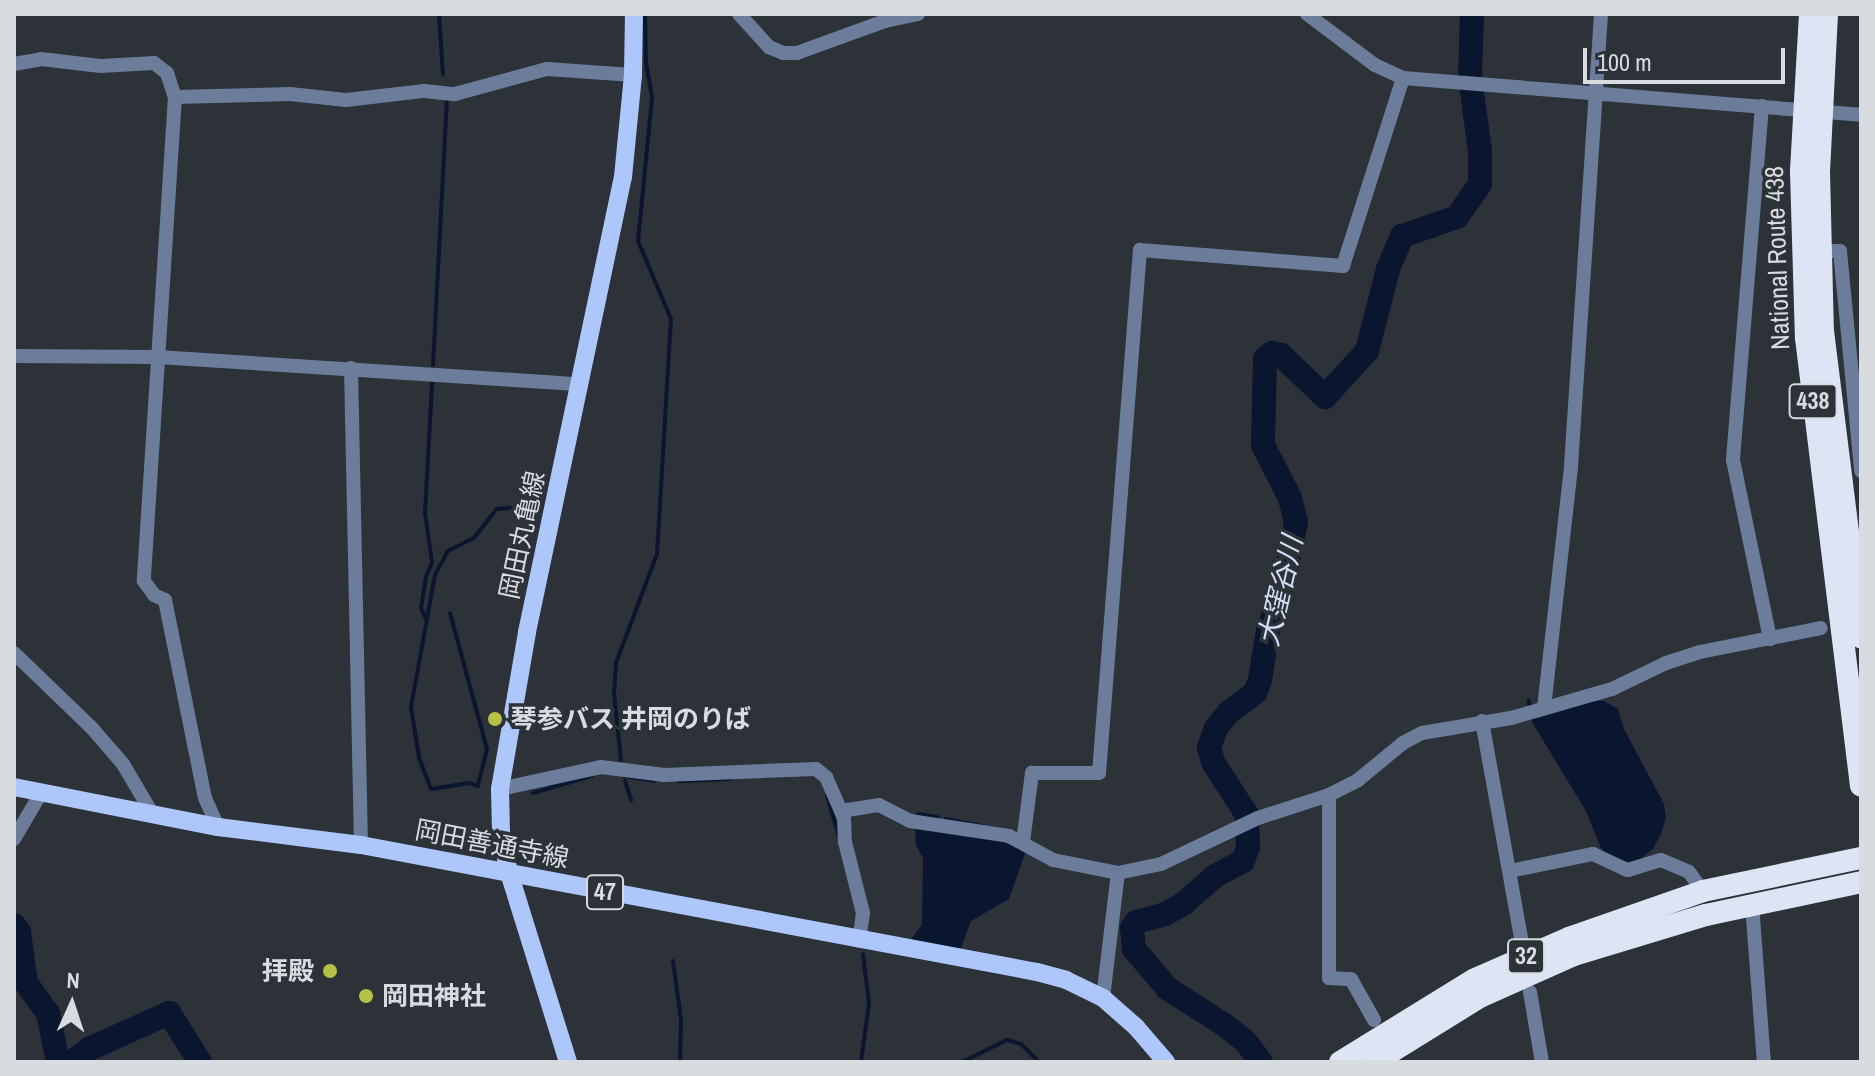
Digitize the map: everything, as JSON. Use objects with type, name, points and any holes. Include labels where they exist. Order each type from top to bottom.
[{"type":"highway","name":"National Route 438","points":[[1810,14],[1812,110],[1830,407],[1861,638]]},
{"type":"highway","name":"National Route 438","points":[[1827,14],[1812,110],[1801,224],[1806,338],[1861,786]]},
{"type":"highway","name":"32","points":[[1340,1062],[1475,979],[1598,926],[1703,891],[1861,858]]},
{"type":"highway","name":"32","points":[[1375,1062],[1480,997],[1540,969],[1645,931],[1752,904],[1861,882]]},
{"type":"main road","name":"岡田丸亀線","points":[[567,1062],[509,873],[501,833],[500,789],[527,632],[623,177],[633,75],[634,14]]},
{"type":"main road","name":"岡田善通寺線","points":[[14,787],[218,827],[361,845],[1037,972],[1066,980],[1103,998],[1136,1027],[1166,1062]]},
{"type":"street","points":[[739,14],[769,47],[783,53],[797,53],[885,21],[918,14]]},
{"type":"street","points":[[1307,14],[1375,65],[1403,78],[1861,115]]},
{"type":"street","points":[[1536,711],[1571,466],[1601,14]]},
{"type":"street","points":[[14,64],[41,59],[101,66],[154,63],[167,73],[175,97],[144,581],[154,595],[165,600],[205,798],[218,827]]},
{"type":"street","points":[[175,97],[290,94],[346,100],[424,91],[455,94],[562,68],[633,75]]},
{"type":"street","points":[[1023,842],[1032,773],[1099,773],[1140,250],[1343,266],[1403,78]]},
{"type":"street","points":[[1762,106],[1733,460],[1770,639]]},
{"type":"street","points":[[1820,251],[1840,251],[1861,471]]},
{"type":"street","points":[[14,356],[158,357],[581,384]]},
{"type":"street","points":[[351,368],[361,845]]},
{"type":"street","points":[[843,814],[879,805],[910,821],[1009,836],[1053,860],[1118,873],[1161,864],[1258,818],[1329,795],[1358,780],[1403,743],[1422,733],[1536,711],[1612,689],[1666,663],[1700,652],[1821,628]]},
{"type":"street","points":[[14,653],[115,755],[153,815]]},
{"type":"street","points":[[1482,721],[1521,938]]},
{"type":"street","points":[[500,789],[601,767],[664,775],[816,769],[826,777],[843,814],[845,842],[863,913],[859,941]]},
{"type":"street","points":[[14,839],[41,793]]},
{"type":"street","points":[[1329,795],[1329,978],[1351,979],[1374,1020]]},
{"type":"street","points":[[1510,871],[1593,854],[1628,870],[1661,860],[1689,872],[1703,891]]},
{"type":"street","points":[[1103,998],[1118,873]]},
{"type":"street","points":[[1752,904],[1764,1062]]},
{"type":"street","points":[[1530,992],[1542,1062]]},
{"type":"water","points":[[1530,698],[1536,719],[1593,701],[1604,701],[1618,709],[1624,729],[1664,804],[1666,818],[1653,849],[1637,861],[1626,862],[1605,853],[1600,846],[1586,811],[1533,724],[1526,700]]},
{"type":"water","points":[[915,827],[1009,843],[1026,850],[1009,899],[971,921],[959,953],[908,943],[922,925],[923,858],[916,845]]},
{"type":"waterway","points":[[439,14],[443,74]]},
{"type":"waterway","points":[[621,760],[614,693],[616,663],[657,554],[671,319],[638,241],[652,97],[646,62],[645,14]]},
{"type":"waterway","name":"大窪谷川","points":[[1261,1062],[1245,1041],[1167,988],[1134,949],[1132,928],[1136,922],[1165,914],[1183,904],[1215,876],[1243,861],[1248,847],[1247,815],[1213,762],[1209,748],[1216,728],[1228,713],[1255,693],[1268,630],[1284,583],[1296,522],[1290,498],[1263,445],[1265,359],[1272,353],[1281,355],[1325,397],[1367,351],[1388,269],[1402,236],[1457,217],[1480,184],[1480,151],[1470,77],[1472,14]]},
{"type":"waterway","points":[[433,365],[447,100]]},
{"type":"waterway","points":[[425,617],[421,608],[432,562],[425,513],[432,383]]},
{"type":"waterway","points":[[450,613],[487,749],[478,786],[469,783],[431,789],[419,757],[411,707],[435,575],[448,551],[474,538],[497,509],[539,506]]},
{"type":"waterway","points":[[533,793],[592,776]]},
{"type":"waterway","points":[[623,776],[654,781]]},
{"type":"waterway","points":[[679,781],[730,779]]},
{"type":"waterway","points":[[625,781],[631,800]]},
{"type":"waterway","points":[[827,795],[839,837]]},
{"type":"waterway","points":[[918,814],[938,817]]},
{"type":"waterway","points":[[946,819],[1011,832]]},
{"type":"waterway","points":[[14,925],[19,932],[26,983],[48,1013],[58,1062]]},
{"type":"waterway","points":[[861,1062],[869,1003],[863,954]]},
{"type":"waterway","points":[[673,961],[681,1020],[680,1062]]},
{"type":"waterway","points":[[72,1062],[89,1049],[169,1013],[200,1062]]},
{"type":"waterway","points":[[962,1062],[1007,1040],[1021,1044],[1039,1062]]},
{"type":"place","name":"琴参バス 井岡のりば","points":[[495,719]]},
{"type":"place","name":"拝殿","points":[[330,971]]},
{"type":"place","name":"岡田神社","points":[[366,996]]}]
